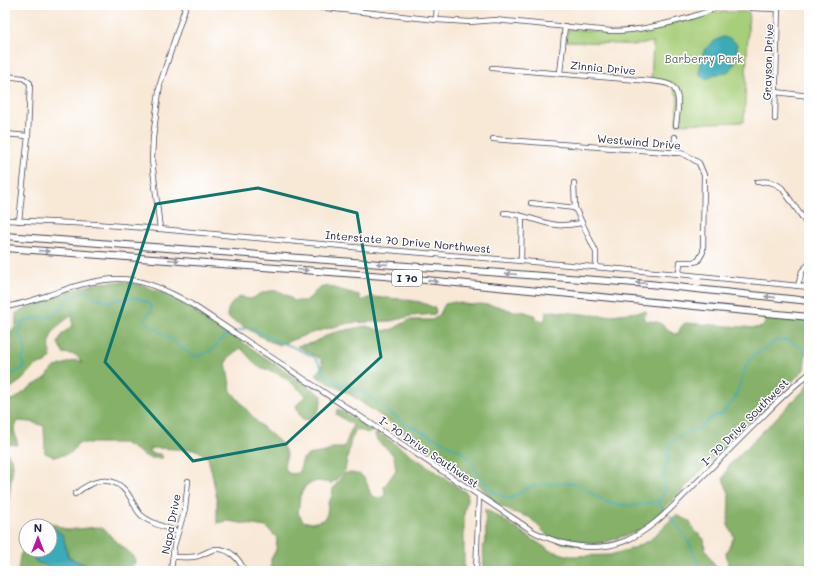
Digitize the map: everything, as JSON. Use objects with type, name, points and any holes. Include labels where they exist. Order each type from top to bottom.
[{"type":"highway","name":"I 70","points":[[5,236],[648,284],[809,301]]},
{"type":"highway","name":"I 70","points":[[5,248],[384,276],[809,317]]},
{"type":"street","points":[[160,229],[152,160],[153,138],[160,84],[186,5]]},
{"type":"street","points":[[308,5],[436,20],[470,22],[495,20],[611,31],[643,29],[703,13],[720,5]]},
{"type":"street","points":[[436,20],[437,5]]},
{"type":"street","points":[[751,8],[778,7]]},
{"type":"street","name":"Grayson Drive","points":[[775,119],[778,7]]},
{"type":"street","points":[[560,73],[565,26]]},
{"type":"street","name":"Zinnia Drive","points":[[492,68],[651,81],[667,84],[672,86],[678,97],[676,125]]},
{"type":"street","points":[[5,76],[23,78],[30,83],[28,136],[19,222]]},
{"type":"street","points":[[776,92],[809,96]]},
{"type":"street","points":[[5,134],[28,136]]},
{"type":"street","points":[[674,153],[675,137]]},
{"type":"street","name":"Westwind Drive","points":[[493,139],[674,153],[686,155],[699,163],[704,176],[703,252],[698,261],[680,262],[679,274]]},
{"type":"street","points":[[757,182],[770,181],[776,183],[782,188],[809,227]]},
{"type":"street","points":[[574,183],[575,208],[596,252],[596,267]]},
{"type":"street","points":[[531,203],[575,208]]},
{"type":"street","points":[[504,213],[518,214],[557,225],[582,223]]},
{"type":"street","points":[[521,260],[522,216]]},
{"type":"street","name":"Interstate 70 Drive Northwest","points":[[5,220],[160,229],[363,248],[679,274],[809,287]]},
{"type":"street","points":[[798,286],[802,271],[809,264]]},
{"type":"street","name":"I- 70 Drive Southwest","points":[[5,307],[23,303],[88,282],[114,278],[130,279],[149,283],[168,290],[534,532],[552,541],[572,546],[604,546],[624,541],[638,535],[650,527],[775,404],[809,374]]},
{"type":"street","points":[[75,494],[84,486],[95,482],[104,480],[115,483],[124,488],[140,514],[148,520],[178,532]]},
{"type":"street","name":"Napa Drive","points":[[171,571],[174,546],[185,509],[188,481]]},
{"type":"street","points":[[476,571],[479,496]]},
{"type":"street","points":[[173,557],[197,556],[216,549],[223,550],[235,557],[241,564],[244,571]]},
{"type":"highlighted area","points":[[258,188],[357,213],[381,357],[286,444],[193,461],[105,362],[156,204]]},
{"type":"green space","name":"Barberry Park","points":[[714,12],[749,12],[744,122],[676,124],[678,97],[672,86],[651,81],[653,42],[636,45],[566,41],[568,29],[616,33],[641,32]]},
{"type":"green space","points":[[123,282],[142,285],[164,293],[192,309],[322,396],[319,409],[315,415],[312,418],[303,420],[296,406],[306,395],[284,377],[257,366],[241,348],[232,354],[226,362],[231,391],[257,422],[282,444],[287,455],[284,465],[287,472],[291,474],[298,473],[303,459],[308,455],[326,452],[332,448],[344,448],[353,425],[336,414],[338,409],[371,428],[372,432],[368,433],[356,429],[351,440],[345,470],[336,480],[331,483],[317,481],[306,485],[300,496],[298,513],[303,521],[312,523],[323,520],[327,514],[328,503],[332,496],[333,489],[344,473],[360,475],[365,480],[371,495],[378,498],[385,496],[384,487],[396,470],[393,455],[377,440],[375,434],[379,433],[468,494],[464,514],[464,571],[271,571],[271,559],[276,550],[277,538],[266,527],[228,521],[217,523],[217,500],[208,458],[197,450],[149,449],[150,453],[160,454],[163,458],[149,458],[124,443],[78,443],[71,453],[55,457],[45,453],[44,426],[31,422],[18,421],[14,430],[18,445],[8,444],[5,440],[5,401],[15,399],[29,388],[46,378],[53,368],[76,360],[82,362],[76,355],[63,353],[58,343],[62,334],[73,325],[72,315],[53,332],[50,342],[51,357],[46,363],[37,365],[22,380],[5,392],[5,337],[16,326],[16,313],[58,295],[80,288],[101,283]]},
{"type":"green space","points":[[327,286],[359,295],[361,301],[371,297],[401,299],[420,302],[435,308],[436,311],[435,314],[411,316],[391,321],[348,323],[308,334],[279,345],[267,340],[227,317],[228,310],[231,305],[241,296],[250,299],[268,291],[277,291],[286,294],[294,301],[305,301],[311,297],[317,289]]},
{"type":"green space","points":[[455,302],[470,305],[480,304],[497,306],[513,311],[522,311],[534,315],[538,320],[542,321],[545,320],[546,312],[553,311],[602,316],[646,311],[647,313],[643,317],[646,321],[662,324],[674,334],[677,334],[682,325],[685,323],[757,328],[763,327],[765,322],[763,318],[766,316],[809,321],[804,370],[723,448],[652,522],[633,533],[603,543],[583,545],[562,543],[549,537],[529,517],[513,512],[494,502],[476,481],[462,472],[455,465],[418,442],[351,395],[318,377],[316,374],[323,365],[321,359],[297,346],[312,343],[332,333],[366,326],[382,331],[393,329],[409,320],[432,320],[439,316],[445,304]]},
{"type":"green space","points":[[809,380],[809,571],[726,571],[728,564],[726,553],[734,537],[728,525],[729,493],[723,479],[729,465],[805,389]]},
{"type":"green space","points":[[5,450],[12,460],[13,465],[5,528]]},
{"type":"green space","points":[[485,509],[549,550],[570,556],[610,555],[634,548],[650,540],[676,515],[689,521],[695,531],[704,539],[705,549],[718,571],[484,571],[483,547],[486,538]]},
{"type":"green space","points":[[58,526],[67,530],[98,527],[106,530],[112,538],[135,559],[135,563],[125,571],[18,571],[20,558],[58,558]]},
{"type":"water","points":[[723,37],[731,39],[737,44],[737,55],[734,65],[727,72],[715,74],[710,78],[705,79],[700,76],[699,71],[703,53],[710,44]]},
{"type":"water","points":[[58,531],[63,535],[68,557],[85,565],[70,571],[64,571],[36,562],[34,558],[58,558]]},
{"type":"waterway","points":[[5,382],[11,374],[23,369],[24,366],[22,360],[26,351],[22,338],[19,334],[22,322],[41,317],[45,319],[59,310],[68,298],[87,291],[92,296],[110,302],[119,299],[136,298],[149,303],[152,308],[145,320],[155,329],[196,357],[214,349],[218,342],[229,334]]},
{"type":"waterway","points":[[237,331],[250,327],[270,338],[314,357],[320,364],[323,373],[334,381],[363,392],[404,423],[463,452],[472,462],[477,473],[492,491],[509,499],[530,487],[572,483],[583,487],[607,502],[630,506],[660,500],[666,489],[662,476],[668,463],[670,443],[685,433],[699,428],[711,418],[722,414],[734,401],[747,364],[753,356],[778,340],[787,340],[801,347],[805,353],[809,352]]},
{"type":"waterway","points":[[657,501],[662,507]]},
{"type":"waterway","points":[[670,516],[687,539],[702,571]]}]
